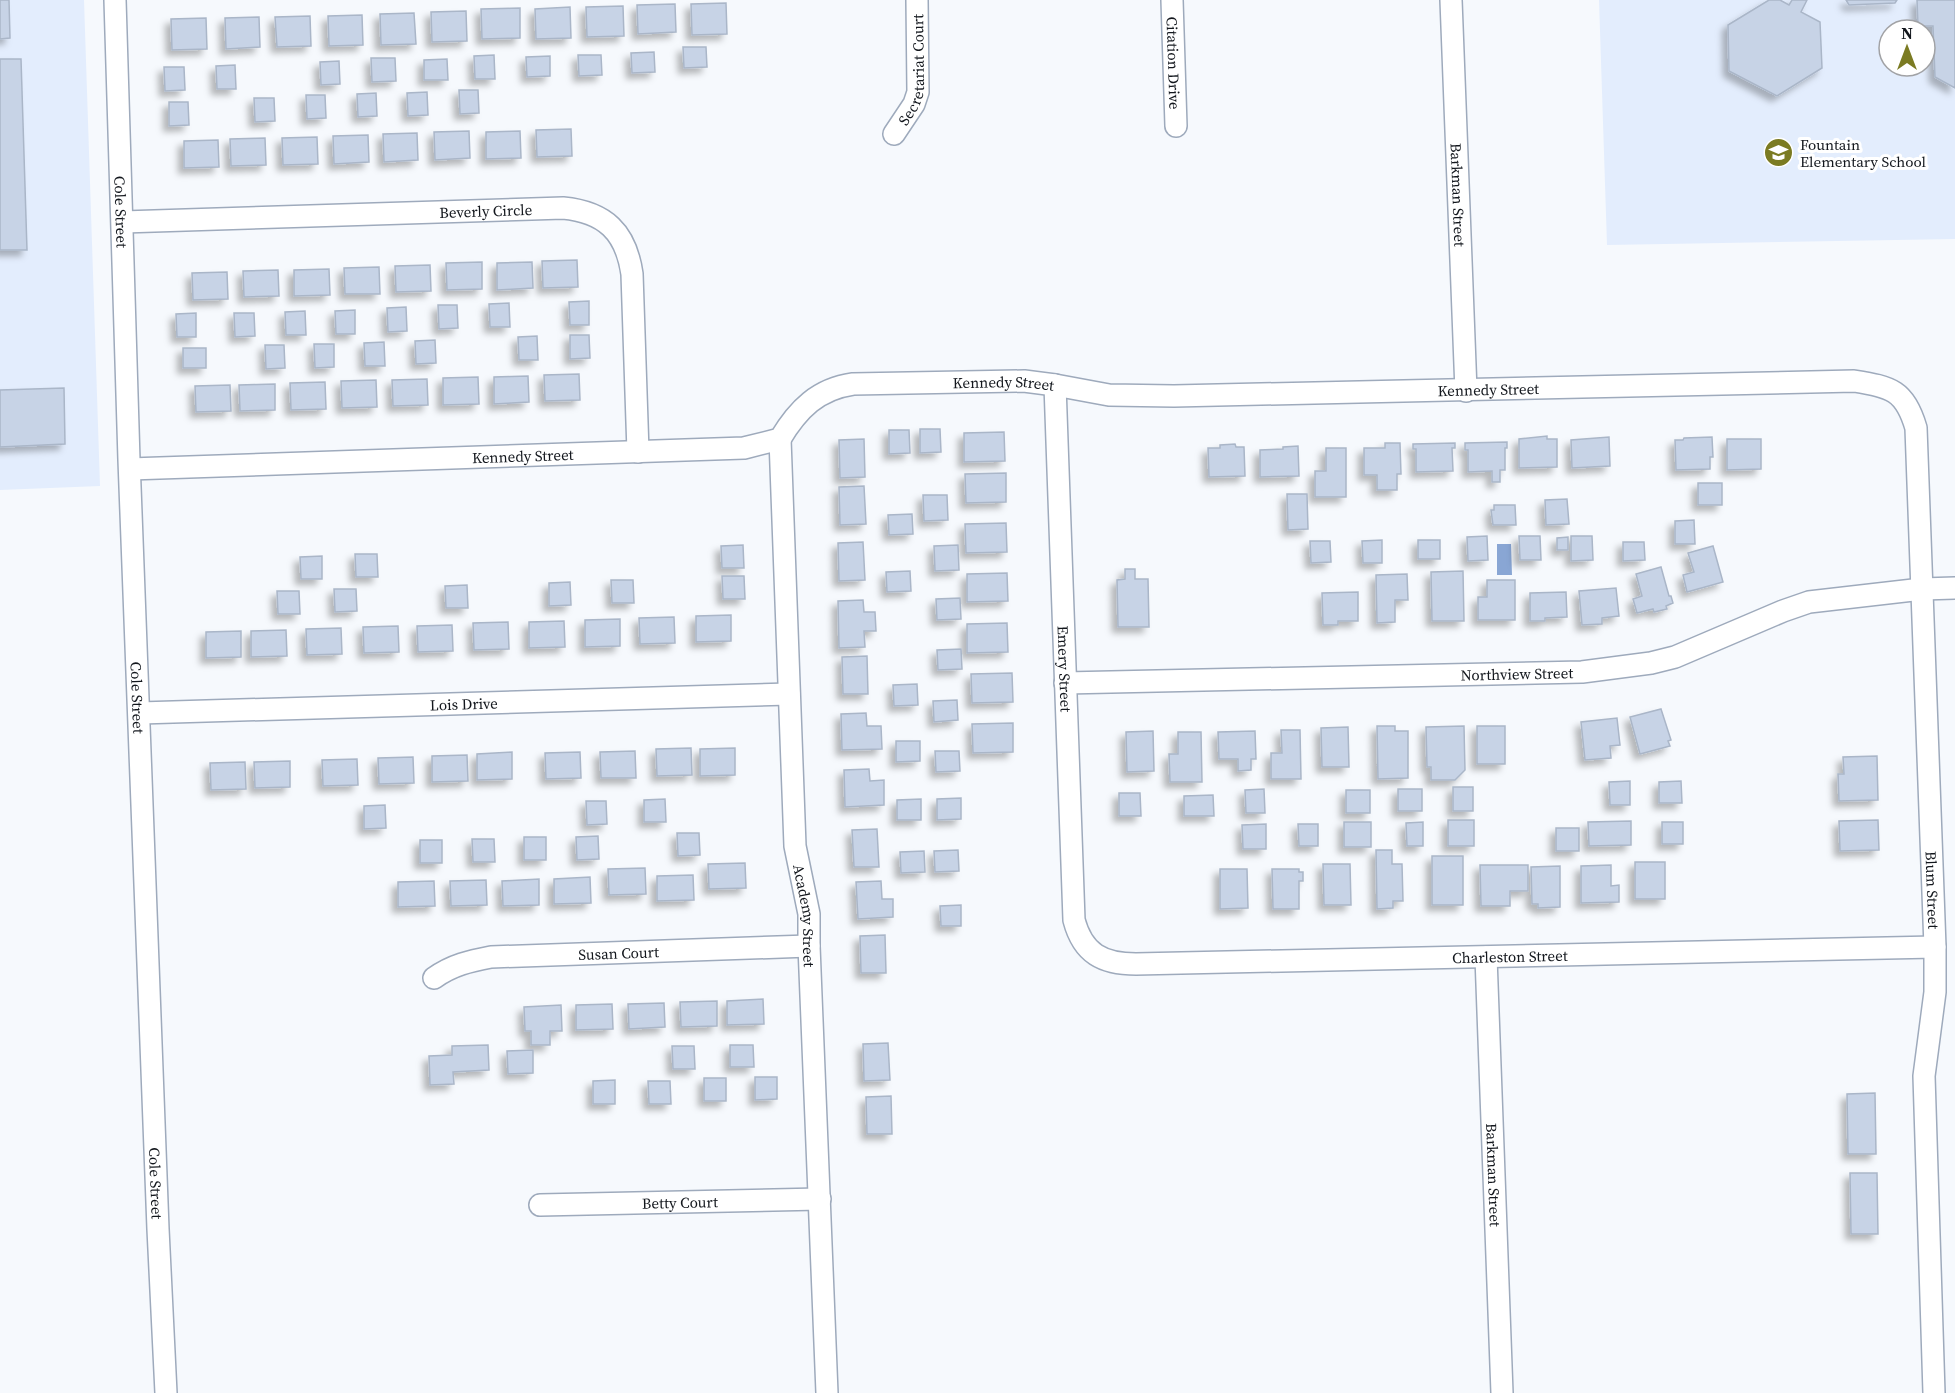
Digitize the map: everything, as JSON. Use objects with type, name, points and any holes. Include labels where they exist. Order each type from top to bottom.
[{"type":"street","name":"Cole Street","points":[[115,0],[130,469],[166,1393]]},
{"type":"street","name":"Secretariat Court","points":[[894,134],[915,104],[918,92],[917,0]]},
{"type":"street","name":"Citation Drive","points":[[1172,0],[1176,126]]},
{"type":"street","name":"Barkman Street","points":[[1451,0],[1466,391]]},
{"type":"street","name":"Beverly Circle","points":[[123,222],[562,208],[594,214],[610,225],[623,241],[630,259],[638,452]]},
{"type":"street","name":"Kennedy Street","points":[[130,469],[744,448],[780,439],[788,425],[818,396],[841,386],[853,384],[1024,381],[1109,395],[1174,396],[1854,381],[1878,385],[1898,393]]},
{"type":"street","name":"Emery Street","points":[[1054,385],[1074,920],[1077,933],[1088,949]]},
{"type":"street","name":"Blum Street","points":[[1898,393],[1910,408],[1916,428],[1935,947],[1935,992],[1924,1076],[1934,1393]]},
{"type":"street","name":"Academy Street","points":[[780,439],[795,846],[809,914],[827,1393]]},
{"type":"street","name":"Northview Street","points":[[1065,683],[1582,672],[1651,663],[1675,657],[1809,602],[1922,589],[1955,588]]},
{"type":"street","name":"Lois Drive","points":[[140,713],[789,694]]},
{"type":"street","name":"Susan Court","points":[[435,978],[465,961],[491,957],[809,946]]},
{"type":"street","name":"Charleston Street","points":[[1088,949],[1102,959],[1118,964],[1935,947]]},
{"type":"street","name":"Barkman Street","points":[[1486,957],[1502,1393]]},
{"type":"street","name":"Betty Court","points":[[540,1205],[820,1199]]},
{"type":"shaded area","points":[[0,0],[84,0],[100,486],[0,490]]},
{"type":"shaded area","name":"Fountain Elementary School","points":[[1599,0],[1955,0],[1955,239],[1607,245]]},
{"type":"water","points":[[1497,544],[1511,544],[1512,575],[1497,575]]},
{"type":"building","points":[[0,0],[9,0],[10,38],[0,39]]},
{"type":"building","points":[[1769,0],[1780,0],[1789,5],[1792,0],[1807,0],[1801,12],[1820,22],[1822,68],[1777,96],[1729,71],[1728,25]]},
{"type":"building","points":[[1846,0],[1897,0],[1895,3],[1849,5]]},
{"type":"building","points":[[1917,0],[1955,0],[1955,88],[1937,78],[1937,18],[1918,18]]},
{"type":"building","points":[[726,3],[727,34],[692,35],[691,4]]},
{"type":"building","points":[[675,4],[676,32],[638,34],[637,5]]},
{"type":"building","points":[[623,6],[624,36],[587,37],[586,7]]},
{"type":"building","points":[[570,7],[571,38],[536,39],[535,9]]},
{"type":"building","points":[[520,8],[520,38],[482,39],[481,9]]},
{"type":"building","points":[[466,11],[467,41],[432,42],[431,12]]},
{"type":"building","points":[[414,13],[416,44],[381,45],[380,14]]},
{"type":"building","points":[[362,15],[363,45],[329,46],[328,16]]},
{"type":"building","points":[[310,16],[311,46],[277,47],[275,17]]},
{"type":"building","points":[[259,17],[260,47],[226,49],[225,18]]},
{"type":"building","points":[[206,18],[207,49],[172,50],[171,19]]},
{"type":"building","points":[[683,47],[706,47],[707,67],[684,68]]},
{"type":"building","points":[[654,52],[655,72],[632,73],[631,53]]},
{"type":"building","points":[[494,55],[495,79],[475,79],[474,56]]},
{"type":"building","points":[[578,55],[601,55],[602,75],[579,76]]},
{"type":"building","points":[[550,56],[550,76],[527,77],[526,57]]},
{"type":"building","points":[[371,58],[395,58],[396,81],[372,82]]},
{"type":"building","points":[[0,59],[21,59],[27,250],[0,250]]},
{"type":"building","points":[[447,59],[448,80],[424,80],[424,60]]},
{"type":"building","points":[[339,61],[340,84],[321,85],[320,62]]},
{"type":"building","points":[[235,65],[236,89],[217,89],[216,66]]},
{"type":"building","points":[[164,67],[184,67],[185,90],[165,91]]},
{"type":"building","points":[[459,90],[478,90],[479,113],[460,114]]},
{"type":"building","points":[[427,92],[428,115],[408,116],[407,93]]},
{"type":"building","points":[[376,93],[377,116],[358,117],[357,94]]},
{"type":"building","points":[[306,95],[325,95],[326,118],[307,119]]},
{"type":"building","points":[[254,98],[274,98],[275,121],[255,122]]},
{"type":"building","points":[[169,102],[188,102],[189,125],[169,126]]},
{"type":"building","points":[[571,129],[572,156],[537,157],[536,130]]},
{"type":"building","points":[[469,131],[470,158],[435,160],[434,132]]},
{"type":"building","points":[[520,131],[521,158],[486,159],[486,132]]},
{"type":"building","points":[[417,133],[418,160],[384,162],[383,134]]},
{"type":"building","points":[[368,135],[369,162],[334,164],[333,136]]},
{"type":"building","points":[[317,137],[318,164],[283,165],[282,138]]},
{"type":"building","points":[[265,138],[266,165],[231,166],[230,139]]},
{"type":"building","points":[[218,140],[219,167],[184,168],[184,141]]},
{"type":"building","points":[[577,260],[578,287],[543,288],[542,261]]},
{"type":"building","points":[[482,262],[482,289],[447,290],[446,263]]},
{"type":"building","points":[[532,262],[533,288],[497,290],[497,263]]},
{"type":"building","points":[[430,265],[431,291],[396,292],[395,266]]},
{"type":"building","points":[[379,267],[380,294],[345,294],[344,268]]},
{"type":"building","points":[[329,269],[330,295],[294,296],[294,270]]},
{"type":"building","points":[[278,270],[279,296],[244,297],[243,271]]},
{"type":"building","points":[[227,272],[228,299],[193,300],[192,273]]},
{"type":"building","points":[[589,301],[589,325],[570,325],[569,302]]},
{"type":"building","points":[[509,303],[510,327],[490,327],[489,304]]},
{"type":"building","points":[[438,305],[457,305],[458,328],[439,329]]},
{"type":"building","points":[[406,307],[407,331],[388,332],[387,308]]},
{"type":"building","points":[[355,310],[355,334],[336,334],[335,311]]},
{"type":"building","points":[[305,311],[306,335],[286,335],[285,312]]},
{"type":"building","points":[[196,313],[196,337],[177,337],[176,314]]},
{"type":"building","points":[[234,313],[254,313],[255,336],[235,337]]},
{"type":"building","points":[[570,335],[589,335],[590,358],[570,359]]},
{"type":"building","points":[[537,336],[538,360],[519,360],[518,337]]},
{"type":"building","points":[[435,340],[436,363],[416,364],[415,341]]},
{"type":"building","points":[[384,342],[385,366],[365,366],[364,343]]},
{"type":"building","points":[[314,344],[334,344],[334,367],[315,368]]},
{"type":"building","points":[[265,345],[284,345],[285,368],[266,369]]},
{"type":"building","points":[[183,348],[206,348],[206,368],[183,368]]},
{"type":"building","points":[[579,374],[580,400],[545,401],[544,375]]},
{"type":"building","points":[[528,376],[529,402],[494,404],[494,377]]},
{"type":"building","points":[[478,377],[479,404],[443,405],[443,378]]},
{"type":"building","points":[[427,379],[428,405],[393,406],[392,380]]},
{"type":"building","points":[[376,380],[377,407],[342,408],[341,381]]},
{"type":"building","points":[[325,382],[326,409],[291,410],[290,383]]},
{"type":"building","points":[[275,384],[275,410],[240,411],[239,385]]},
{"type":"building","points":[[230,385],[231,411],[196,412],[195,386]]},
{"type":"building","points":[[64,388],[65,444],[0,447],[0,390]]},
{"type":"building","points":[[920,429],[940,429],[941,452],[920,453]]},
{"type":"building","points":[[889,430],[909,430],[910,453],[889,454]]},
{"type":"building","points":[[1004,432],[1005,461],[964,462],[964,433]]},
{"type":"building","points":[[1547,436],[1547,439],[1557,439],[1557,467],[1519,468],[1519,439]]},
{"type":"building","points":[[1609,437],[1610,466],[1572,468],[1571,440]]},
{"type":"building","points":[[1712,437],[1713,457],[1710,457],[1710,469],[1676,470],[1675,440]]},
{"type":"building","points":[[864,439],[865,477],[840,478],[839,440]]},
{"type":"building","points":[[1727,439],[1761,439],[1761,469],[1727,470]]},
{"type":"building","points":[[1507,442],[1505,470],[1500,470],[1500,482],[1492,482],[1492,471],[1468,472],[1468,450],[1465,450],[1465,443]]},
{"type":"building","points":[[1385,443],[1400,443],[1401,474],[1397,474],[1397,490],[1377,490],[1377,475],[1364,475],[1364,448],[1385,448]]},
{"type":"building","points":[[1455,443],[1455,448],[1452,448],[1453,471],[1416,472],[1416,449],[1413,449],[1413,444]]},
{"type":"building","points":[[1235,444],[1236,447],[1244,447],[1245,476],[1209,477],[1208,448]]},
{"type":"building","points":[[1298,446],[1299,476],[1260,477],[1260,450]]},
{"type":"building","points":[[1326,448],[1346,448],[1346,497],[1315,497],[1315,471],[1326,471]]},
{"type":"building","points":[[1006,473],[1006,502],[966,503],[965,474]]},
{"type":"building","points":[[1698,483],[1722,483],[1722,505],[1698,505]]},
{"type":"building","points":[[864,486],[866,524],[840,525],[839,487]]},
{"type":"building","points":[[1287,494],[1307,494],[1308,529],[1288,530]]},
{"type":"building","points":[[923,495],[947,495],[948,520],[924,521]]},
{"type":"building","points":[[1567,499],[1569,524],[1546,525],[1545,500]]},
{"type":"building","points":[[1494,505],[1515,505],[1516,525],[1493,525],[1491,510],[1494,510]]},
{"type":"building","points":[[912,514],[913,534],[889,535],[888,515]]},
{"type":"building","points":[[1694,520],[1695,544],[1675,544],[1675,521]]},
{"type":"building","points":[[1006,523],[1007,552],[966,553],[965,524]]},
{"type":"building","points":[[1487,536],[1488,560],[1468,561],[1467,537]]},
{"type":"building","points":[[1519,536],[1540,536],[1541,560],[1520,560]]},
{"type":"building","points":[[1571,536],[1592,536],[1593,560],[1571,561]]},
{"type":"building","points":[[1568,537],[1568,550],[1557,550],[1557,538]]},
{"type":"building","points":[[1382,540],[1382,563],[1363,563],[1362,541]]},
{"type":"building","points":[[1418,540],[1440,540],[1440,559],[1418,559]]},
{"type":"building","points":[[1310,541],[1330,541],[1331,562],[1311,563]]},
{"type":"building","points":[[863,542],[865,580],[839,581],[838,543]]},
{"type":"building","points":[[1623,542],[1644,542],[1645,560],[1623,561]]},
{"type":"building","points":[[743,545],[744,568],[722,568],[721,546]]},
{"type":"building","points":[[958,545],[959,570],[935,571],[934,546]]},
{"type":"building","points":[[1713,546],[1723,582],[1687,592],[1683,575],[1694,572],[1688,553]]},
{"type":"building","points":[[355,554],[377,554],[378,577],[356,577]]},
{"type":"building","points":[[322,556],[322,579],[301,579],[300,557]]},
{"type":"building","points":[[1661,567],[1673,603],[1666,606],[1667,609],[1654,612],[1653,609],[1637,613],[1633,599],[1642,596],[1636,574]]},
{"type":"building","points":[[1125,569],[1135,569],[1135,579],[1148,579],[1149,627],[1118,627],[1117,580],[1125,579]]},
{"type":"building","points":[[910,571],[911,591],[887,592],[886,572]]},
{"type":"building","points":[[1463,571],[1464,621],[1432,621],[1431,572]]},
{"type":"building","points":[[1007,573],[1008,601],[967,602],[967,574]]},
{"type":"building","points":[[1407,574],[1408,600],[1395,600],[1395,622],[1377,623],[1376,575]]},
{"type":"building","points":[[722,576],[744,576],[745,599],[723,599]]},
{"type":"building","points":[[611,580],[633,580],[634,603],[612,603]]},
{"type":"building","points":[[1487,580],[1515,580],[1515,620],[1478,620],[1478,597],[1487,597]]},
{"type":"building","points":[[570,582],[571,605],[549,606],[549,583]]},
{"type":"building","points":[[467,585],[468,608],[446,608],[445,586]]},
{"type":"building","points":[[1616,588],[1619,616],[1602,618],[1602,624],[1582,625],[1579,591]]},
{"type":"building","points":[[334,589],[356,589],[357,611],[335,612]]},
{"type":"building","points":[[277,591],[299,591],[300,614],[278,614]]},
{"type":"building","points":[[1358,592],[1358,621],[1338,621],[1338,625],[1323,625],[1322,593]]},
{"type":"building","points":[[1566,592],[1567,617],[1530,621],[1530,593]]},
{"type":"building","points":[[960,598],[961,619],[937,620],[936,599]]},
{"type":"building","points":[[863,600],[864,612],[875,612],[876,631],[864,631],[865,647],[839,648],[838,601]]},
{"type":"building","points":[[731,615],[731,641],[696,642],[696,616]]},
{"type":"building","points":[[674,617],[675,643],[640,644],[639,618]]},
{"type":"building","points":[[620,619],[620,646],[585,647],[585,620]]},
{"type":"building","points":[[564,621],[565,647],[529,648],[529,622]]},
{"type":"building","points":[[508,622],[509,649],[474,650],[473,623]]},
{"type":"building","points":[[1007,623],[1008,652],[967,653],[967,624]]},
{"type":"building","points":[[452,625],[453,651],[418,652],[417,626]]},
{"type":"building","points":[[398,626],[399,652],[364,653],[363,627]]},
{"type":"building","points":[[341,628],[342,654],[307,655],[306,629]]},
{"type":"building","points":[[286,630],[287,656],[251,657],[251,631]]},
{"type":"building","points":[[241,631],[241,657],[206,658],[206,632]]},
{"type":"building","points":[[961,649],[962,669],[938,670],[937,650]]},
{"type":"building","points":[[867,656],[868,694],[843,694],[842,657]]},
{"type":"building","points":[[1012,673],[1013,702],[972,703],[971,674]]},
{"type":"building","points":[[917,684],[918,705],[894,706],[893,685]]},
{"type":"building","points":[[957,700],[958,720],[934,722],[933,701]]},
{"type":"building","points":[[1661,709],[1671,740],[1668,741],[1670,746],[1640,754],[1630,717]]},
{"type":"building","points":[[866,713],[867,726],[881,726],[882,749],[842,750],[841,714]]},
{"type":"building","points":[[1617,718],[1620,745],[1610,746],[1611,758],[1585,760],[1581,722]]},
{"type":"building","points":[[1013,723],[1013,752],[973,753],[972,724]]},
{"type":"building","points":[[1377,726],[1395,726],[1395,731],[1408,731],[1408,778],[1378,779]]},
{"type":"building","points":[[1464,726],[1465,770],[1455,780],[1431,780],[1431,767],[1427,767],[1426,727]]},
{"type":"building","points":[[1477,726],[1505,726],[1505,764],[1477,764]]},
{"type":"building","points":[[1348,727],[1349,767],[1322,767],[1321,728]]},
{"type":"building","points":[[1281,730],[1300,730],[1301,779],[1271,779],[1271,753],[1282,753]]},
{"type":"building","points":[[1153,731],[1154,771],[1127,772],[1126,732]]},
{"type":"building","points":[[1255,731],[1256,759],[1251,759],[1251,770],[1238,771],[1238,759],[1219,759],[1218,732]]},
{"type":"building","points":[[1178,732],[1201,732],[1202,782],[1170,782],[1169,754],[1178,754]]},
{"type":"building","points":[[896,741],[920,741],[920,761],[896,762]]},
{"type":"building","points":[[691,748],[692,775],[657,776],[656,749]]},
{"type":"building","points":[[735,748],[735,775],[700,776],[700,749]]},
{"type":"building","points":[[635,751],[636,778],[601,778],[600,752]]},
{"type":"building","points":[[935,751],[959,751],[960,771],[936,772]]},
{"type":"building","points":[[512,752],[512,779],[477,780],[477,754]]},
{"type":"building","points":[[580,752],[581,778],[546,779],[545,753]]},
{"type":"building","points":[[467,755],[468,781],[432,782],[432,756]]},
{"type":"building","points":[[1877,756],[1878,800],[1839,801],[1838,774],[1844,774],[1843,757]]},
{"type":"building","points":[[413,757],[414,783],[379,784],[378,758]]},
{"type":"building","points":[[357,759],[358,785],[323,786],[322,760]]},
{"type":"building","points":[[290,761],[290,787],[255,788],[254,762]]},
{"type":"building","points":[[245,762],[246,789],[211,790],[210,763]]},
{"type":"building","points":[[869,769],[870,781],[884,780],[884,805],[845,807],[844,770]]},
{"type":"building","points":[[1630,781],[1630,805],[1610,805],[1609,782]]},
{"type":"building","points":[[1681,781],[1682,803],[1659,803],[1659,782]]},
{"type":"building","points":[[1453,787],[1473,787],[1473,811],[1453,811]]},
{"type":"building","points":[[1264,789],[1265,813],[1246,813],[1245,790]]},
{"type":"building","points":[[1398,789],[1422,789],[1422,811],[1398,811]]},
{"type":"building","points":[[1346,790],[1370,790],[1370,813],[1346,813]]},
{"type":"building","points":[[1119,793],[1140,793],[1141,816],[1119,816]]},
{"type":"building","points":[[1213,795],[1214,816],[1184,816],[1184,796]]},
{"type":"building","points":[[961,798],[961,819],[937,820],[937,799]]},
{"type":"building","points":[[665,799],[666,822],[644,822],[644,800]]},
{"type":"building","points":[[921,799],[921,820],[897,820],[897,800]]},
{"type":"building","points":[[586,801],[606,801],[607,824],[587,825]]},
{"type":"building","points":[[385,805],[386,828],[364,829],[364,806]]},
{"type":"building","points":[[1448,820],[1474,820],[1474,846],[1448,846]]},
{"type":"building","points":[[1878,820],[1879,850],[1840,851],[1839,821]]},
{"type":"building","points":[[1631,821],[1631,845],[1589,846],[1588,822]]},
{"type":"building","points":[[1344,822],[1371,822],[1371,847],[1344,847]]},
{"type":"building","points":[[1423,822],[1423,846],[1407,846],[1406,823]]},
{"type":"building","points":[[1662,822],[1683,822],[1683,844],[1662,844]]},
{"type":"building","points":[[1266,824],[1266,849],[1243,849],[1242,825]]},
{"type":"building","points":[[1298,824],[1318,824],[1318,846],[1299,846]]},
{"type":"building","points":[[1556,828],[1579,828],[1579,851],[1556,851]]},
{"type":"building","points":[[877,829],[879,867],[854,867],[852,830]]},
{"type":"building","points":[[677,833],[699,833],[700,855],[678,856]]},
{"type":"building","points":[[598,836],[599,859],[577,860],[576,837]]},
{"type":"building","points":[[524,837],[546,837],[546,860],[524,860]]},
{"type":"building","points":[[472,839],[494,839],[495,862],[473,862]]},
{"type":"building","points":[[420,840],[442,840],[442,863],[420,863]]},
{"type":"building","points":[[958,850],[959,871],[935,872],[934,851]]},
{"type":"building","points":[[1376,850],[1392,850],[1392,864],[1402,864],[1403,901],[1393,901],[1393,908],[1377,909]]},
{"type":"building","points":[[924,851],[925,872],[901,873],[900,852]]},
{"type":"building","points":[[1432,856],[1463,856],[1463,905],[1432,905]]},
{"type":"building","points":[[1635,862],[1665,862],[1665,899],[1635,899]]},
{"type":"building","points":[[745,863],[746,888],[709,889],[708,864]]},
{"type":"building","points":[[1323,864],[1350,864],[1351,905],[1324,905]]},
{"type":"building","points":[[1480,865],[1528,865],[1528,891],[1510,891],[1510,906],[1481,906]]},
{"type":"building","points":[[1611,865],[1611,886],[1619,885],[1619,902],[1581,903],[1581,866]]},
{"type":"building","points":[[1560,866],[1560,907],[1538,908],[1538,904],[1532,904],[1531,867]]},
{"type":"building","points":[[645,868],[646,894],[609,895],[608,869]]},
{"type":"building","points":[[1220,869],[1247,869],[1248,908],[1220,909]]},
{"type":"building","points":[[1272,869],[1299,869],[1299,872],[1303,872],[1303,881],[1299,881],[1299,909],[1273,909]]},
{"type":"building","points":[[693,875],[694,900],[657,901],[657,876]]},
{"type":"building","points":[[590,877],[591,903],[554,904],[554,879]]},
{"type":"building","points":[[539,879],[539,905],[503,906],[502,881]]},
{"type":"building","points":[[486,880],[487,905],[451,906],[450,881]]},
{"type":"building","points":[[434,881],[435,906],[398,907],[398,882]]},
{"type":"building","points":[[881,881],[882,899],[893,899],[893,917],[858,919],[856,882]]},
{"type":"building","points":[[961,905],[961,926],[941,926],[940,906]]},
{"type":"building","points":[[885,935],[886,973],[861,973],[860,936]]},
{"type":"building","points":[[763,999],[764,1024],[727,1025],[727,1001]]},
{"type":"building","points":[[717,1001],[717,1026],[681,1027],[680,1002]]},
{"type":"building","points":[[664,1003],[665,1027],[629,1029],[628,1004]]},
{"type":"building","points":[[612,1004],[613,1029],[576,1030],[576,1005]]},
{"type":"building","points":[[561,1005],[562,1031],[550,1031],[550,1045],[531,1045],[531,1031],[525,1031],[524,1007]]},
{"type":"building","points":[[888,1043],[890,1080],[864,1081],[863,1044]]},
{"type":"building","points":[[488,1045],[489,1070],[453,1072],[454,1084],[430,1085],[429,1056],[452,1055],[452,1046]]},
{"type":"building","points":[[730,1045],[753,1045],[754,1067],[730,1067]]},
{"type":"building","points":[[672,1046],[694,1046],[695,1069],[673,1069]]},
{"type":"building","points":[[533,1050],[533,1073],[508,1074],[507,1051]]},
{"type":"building","points":[[755,1077],[777,1077],[777,1099],[755,1100]]},
{"type":"building","points":[[704,1078],[726,1078],[726,1101],[704,1101]]},
{"type":"building","points":[[615,1080],[615,1104],[593,1104],[593,1081]]},
{"type":"building","points":[[648,1081],[670,1081],[671,1104],[649,1104]]},
{"type":"building","points":[[1875,1093],[1876,1154],[1848,1154],[1847,1094]]},
{"type":"building","points":[[891,1096],[892,1134],[867,1134],[866,1097]]},
{"type":"building","points":[[1850,1173],[1877,1173],[1878,1234],[1851,1234]]},
{"type":"place","name":"Fountain Elementary School","points":[[1779,153]]}]
